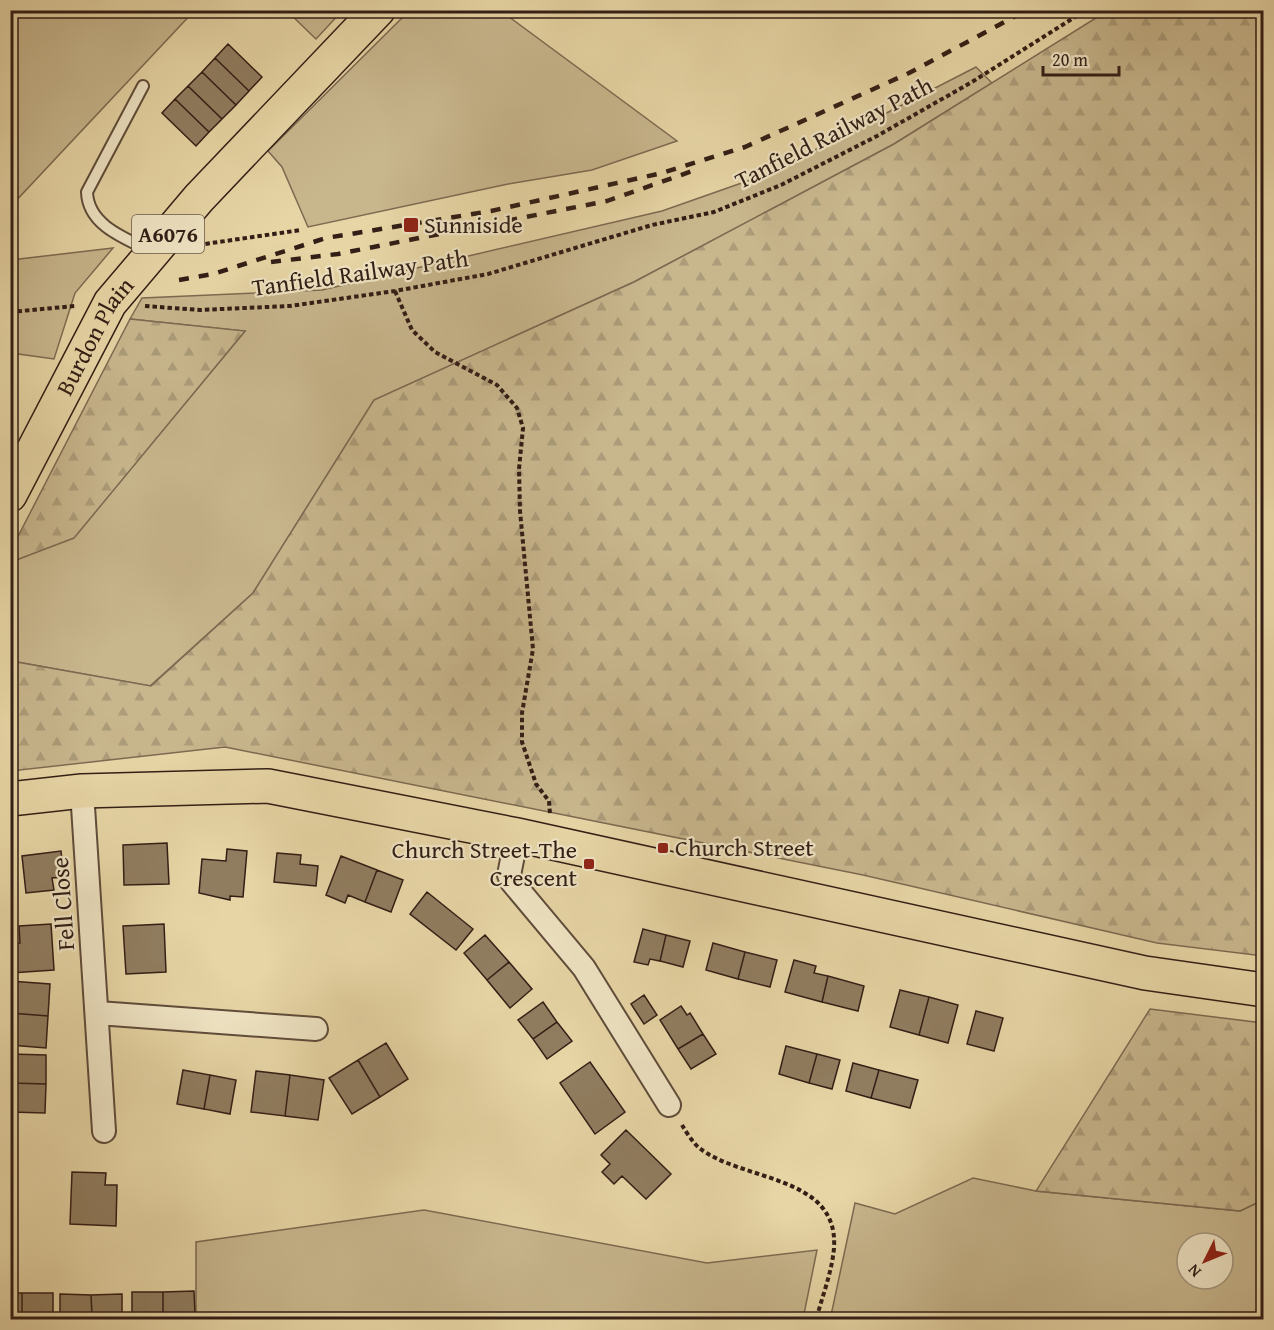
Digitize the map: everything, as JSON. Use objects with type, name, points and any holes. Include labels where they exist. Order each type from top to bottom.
[{"type":"main road","name":"Burdon Plain","points":[[10,495],[110,303],[133,273],[199,198],[378,10]]},
{"type":"main road","points":[[10,799],[82,791],[268,786],[517,835],[1145,973],[1263,990]]},
{"type":"street","name":"Fell Close","points":[[82,791],[104,1131]]},
{"type":"street","points":[[517,835],[509,875],[512,882],[584,968],[669,1105]]},
{"type":"street","points":[[98,1013],[315,1029]]},
{"type":"lane","points":[[143,86],[87,192],[87,202],[92,213],[114,233],[153,252]]},
{"type":"path","name":"Tanfield Railway Path","points":[[10,312],[110,303],[211,309],[290,306],[395,291],[488,274],[652,225],[714,212],[781,185],[877,136],[972,82],[1086,10]]},
{"type":"path","points":[[153,252],[301,230]]},
{"type":"path","points":[[395,291],[412,330],[435,352],[497,385],[517,408],[523,428],[519,469],[520,511],[533,649],[522,713],[522,742],[536,784],[549,801],[552,843]]},
{"type":"path","points":[[669,1105],[698,1146],[720,1160],[802,1190],[818,1202],[830,1218],[834,1250],[816,1320]]},
{"type":"path","points":[[241,1320],[285,1320]]},
{"type":"green space","points":[[10,11],[194,11],[11,206]]},
{"type":"green space","points":[[287,11],[342,11],[316,39]]},
{"type":"green space","points":[[409,11],[501,11],[677,141],[592,170],[508,184],[308,227],[282,167],[268,151]]},
{"type":"green space","points":[[1107,11],[1263,11],[1263,956],[1157,943],[863,875],[225,747],[11,771],[11,661],[151,686],[253,593],[374,400],[634,282],[894,144]]},
{"type":"green space","points":[[976,67],[992,83],[894,144],[634,282],[374,400],[253,593],[150,686],[11,661],[11,562],[74,537],[245,331],[130,319],[142,298],[322,290],[662,211],[770,173]]},
{"type":"green space","points":[[113,248],[75,293],[54,359],[11,353],[11,260]]},
{"type":"green space","points":[[130,319],[245,331],[74,538],[11,562],[11,550]]},
{"type":"green space","points":[[1150,1009],[1263,1023],[1263,1200],[1240,1211],[1036,1191]]},
{"type":"green space","points":[[973,1178],[1036,1191],[1240,1211],[1263,1200],[1263,1319],[830,1320],[855,1203],[895,1214]]},
{"type":"green space","points":[[424,1210],[707,1263],[817,1250],[803,1319],[196,1319],[196,1242]]},
{"type":"building","points":[[228,44],[262,77],[249,91],[215,58]]},
{"type":"building","points":[[215,58],[249,91],[236,105],[202,72]]},
{"type":"building","points":[[202,72],[236,105],[222,119],[188,86]]},
{"type":"building","points":[[188,86],[222,119],[209,132],[175,99]]},
{"type":"building","points":[[175,99],[209,132],[196,146],[162,113]]},
{"type":"building","points":[[167,843],[169,884],[124,885],[123,845]]},
{"type":"building","points":[[227,849],[247,851],[243,897],[230,896],[230,900],[199,893],[202,859],[226,861]]},
{"type":"building","points":[[61,851],[64,877],[52,878],[54,890],[26,893],[22,856]]},
{"type":"building","points":[[277,853],[301,855],[300,864],[318,866],[316,886],[274,882]]},
{"type":"building","points":[[341,856],[377,870],[365,902],[348,895],[345,903],[326,895]]},
{"type":"building","points":[[377,870],[403,880],[391,912],[365,902]]},
{"type":"building","points":[[427,892],[473,929],[456,950],[410,914]]},
{"type":"building","points":[[51,924],[54,970],[11,973],[10,943],[20,943],[19,926]]},
{"type":"building","points":[[164,924],[166,972],[126,974],[123,926]]},
{"type":"building","points":[[643,929],[666,935],[660,961],[650,959],[648,965],[634,962]]},
{"type":"building","points":[[485,935],[509,962],[487,980],[464,953]]},
{"type":"building","points":[[666,935],[690,941],[683,967],[660,961]]},
{"type":"building","points":[[713,943],[745,952],[738,979],[706,970]]},
{"type":"building","points":[[745,952],[777,960],[770,987],[738,979]]},
{"type":"building","points":[[794,960],[816,966],[814,973],[828,976],[822,1002],[785,992]]},
{"type":"building","points":[[509,962],[532,989],[510,1008],[487,980]]},
{"type":"building","points":[[828,976],[864,986],[858,1011],[822,1002]]},
{"type":"building","points":[[10,981],[50,984],[48,1016],[10,1013]]},
{"type":"building","points":[[900,990],[929,997],[919,1035],[890,1027]]},
{"type":"building","points":[[644,995],[657,1015],[644,1024],[631,1004]]},
{"type":"building","points":[[929,997],[958,1005],[948,1043],[919,1035]]},
{"type":"building","points":[[543,1002],[557,1022],[533,1039],[518,1020]]},
{"type":"building","points":[[681,1006],[687,1015],[690,1013],[703,1034],[678,1049],[660,1020]]},
{"type":"building","points":[[976,1011],[1003,1018],[994,1051],[967,1044]]},
{"type":"building","points":[[10,1013],[48,1016],[46,1048],[10,1045]]},
{"type":"building","points":[[557,1022],[572,1041],[547,1059],[533,1039]]},
{"type":"building","points":[[703,1034],[716,1054],[691,1069],[678,1049]]},
{"type":"building","points":[[386,1043],[408,1079],[380,1097],[358,1060]]},
{"type":"building","points":[[786,1046],[817,1054],[809,1083],[779,1074]]},
{"type":"building","points":[[10,1054],[46,1055],[46,1084],[10,1083]]},
{"type":"building","points":[[817,1054],[840,1060],[832,1089],[809,1083]]},
{"type":"building","points":[[358,1060],[380,1097],[352,1114],[329,1078]]},
{"type":"building","points":[[590,1062],[625,1112],[595,1134],[560,1083]]},
{"type":"building","points":[[853,1063],[879,1070],[871,1098],[846,1091]]},
{"type":"building","points":[[183,1070],[210,1075],[204,1109],[177,1104]]},
{"type":"building","points":[[879,1070],[918,1080],[910,1108],[871,1098]]},
{"type":"building","points":[[256,1071],[290,1075],[285,1116],[251,1112]]},
{"type":"building","points":[[210,1075],[236,1080],[230,1114],[204,1109]]},
{"type":"building","points":[[290,1075],[324,1080],[318,1120],[285,1116]]},
{"type":"building","points":[[10,1083],[46,1084],[45,1113],[10,1112]]},
{"type":"building","points":[[626,1130],[671,1174],[646,1199],[622,1176],[614,1184],[602,1172],[610,1164],[601,1155]]},
{"type":"building","points":[[72,1172],[106,1173],[105,1185],[117,1185],[116,1226],[70,1224]]},
{"type":"building","points":[[194,1291],[195,1313],[163,1313],[163,1292]]},
{"type":"building","points":[[132,1292],[163,1292],[163,1313],[132,1314]]},
{"type":"building","points":[[10,1293],[22,1293],[22,1315],[10,1315]]},
{"type":"building","points":[[22,1293],[53,1293],[53,1315],[22,1315]]},
{"type":"building","points":[[60,1294],[91,1295],[92,1316],[60,1316]]},
{"type":"building","points":[[122,1294],[122,1316],[92,1316],[91,1295]]},
{"type":"railway","points":[[179,280],[213,274],[326,238],[491,211],[662,173],[745,147],[909,73],[1027,10]]},
{"type":"railway","points":[[271,262],[338,254],[607,201],[698,169]]},
{"type":"place","name":"Sunniside","points":[[411,225]]},
{"type":"place","name":"Church Street","points":[[663,848]]},
{"type":"place","name":"Church Street-The Crescent","points":[[589,864]]}]
